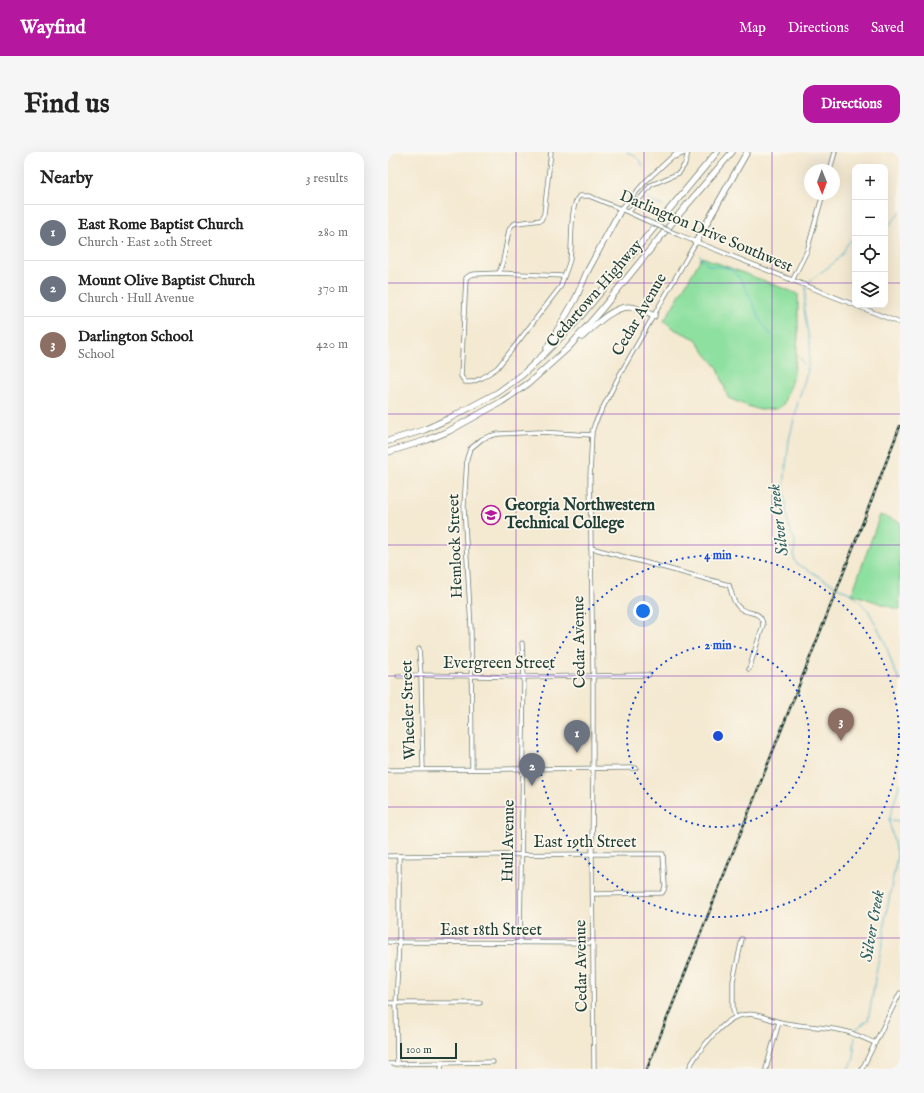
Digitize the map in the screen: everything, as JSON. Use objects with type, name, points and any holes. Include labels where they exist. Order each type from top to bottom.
[{"type":"highway","points":[[675,154],[686,152]]},
{"type":"highway","name":"Cedartown Highway","points":[[388,441],[424,430],[448,419],[497,393],[522,375],[575,323],[717,152]]},
{"type":"highway","name":"Cedartown Highway","points":[[388,452],[427,440],[449,430],[501,402],[529,383],[569,347],[732,152]]},
{"type":"highway","points":[[696,242],[747,152]]},
{"type":"highway","points":[[541,357],[576,298],[587,272],[621,209]]},
{"type":"highway","points":[[569,347],[614,311],[630,307],[654,316]]},
{"type":"street","points":[[499,273],[509,230],[512,225],[516,222],[541,220],[544,214],[551,152]]},
{"type":"street","points":[[629,212],[651,185],[679,173],[685,164],[686,152]]},
{"type":"street","points":[[832,164],[835,152]]},
{"type":"street","points":[[621,209],[646,181],[675,154]]},
{"type":"street","name":"Darlington Drive Southwest","points":[[563,276],[570,259],[576,200],[579,196],[589,196],[696,242],[900,323]]},
{"type":"street","points":[[792,280],[808,251],[821,200]]},
{"type":"street","name":"Cedar Avenue","points":[[594,1069],[592,854],[593,676],[590,461],[592,435],[595,422],[609,395],[696,242]]},
{"type":"street","points":[[499,273],[563,276],[561,286],[496,368],[482,378],[472,382],[466,382],[461,376],[466,278],[475,274],[499,273]]},
{"type":"street","name":"Hemlock Street","points":[[472,769],[471,609],[464,508],[467,458],[470,449],[482,439],[498,434],[543,432],[592,435]]},
{"type":"street","points":[[591,548],[730,585],[734,601],[739,608],[746,612],[755,613],[761,617],[763,625],[749,669]]},
{"type":"street","name":"Hull Avenue","points":[[520,943],[524,677],[522,643]]},
{"type":"street","name":"Wheeler Street","points":[[419,649],[423,770]]},
{"type":"street","name":"Evergreen Street","points":[[398,676],[524,677],[649,675]]},
{"type":"street","points":[[388,770],[636,768]]},
{"type":"street","name":"East 19th Street","points":[[388,856],[662,854],[665,886],[662,893],[593,894]]},
{"type":"street","points":[[398,1064],[396,1003],[399,942],[399,856]]},
{"type":"street","points":[[735,1017],[733,1009],[733,981],[742,939]]},
{"type":"street","name":"East 18th Street","points":[[388,942],[593,943]]},
{"type":"street","points":[[862,1069],[900,993]]},
{"type":"street","points":[[388,1003],[480,1003]]},
{"type":"street","points":[[689,1069],[706,1044],[720,1029],[735,1017],[744,1015],[758,1015],[779,1022],[846,1031],[875,1043]]},
{"type":"street","points":[[766,1069],[779,1022]]},
{"type":"street","points":[[441,1069],[442,1062]]},
{"type":"street","points":[[388,1064],[493,1062]]},
{"type":"green space","points":[[702,257],[798,294],[798,338],[794,374],[783,405],[777,409],[760,410],[728,398],[718,368],[696,339],[676,330],[664,321]]},
{"type":"green space","points":[[880,515],[900,522],[900,610],[852,594]]},
{"type":"waterway","points":[[627,152],[632,154],[643,166]]},
{"type":"waterway","points":[[648,198],[650,201],[663,206]]},
{"type":"waterway","name":"Silver Creek","points":[[888,227],[900,212]]},
{"type":"waterway","points":[[682,222],[689,229]]},
{"type":"waterway","name":"Silver Creek","points":[[807,284],[829,267],[852,240]]},
{"type":"waterway","points":[[700,255],[703,261],[707,264],[711,266],[725,267],[734,272],[745,286],[761,322],[772,336]]},
{"type":"waterway","name":"Silver Creek","points":[[806,287],[804,309],[810,346],[808,370],[798,401],[789,440],[784,485],[787,518],[795,541],[794,559],[800,566],[852,594],[868,610],[885,642],[893,667],[900,681]]},
{"type":"waterway","points":[[800,357],[807,370]]},
{"type":"waterway","name":"Silver Creek","points":[[856,1033],[857,1028],[868,1020],[884,936],[885,920],[897,857],[889,820],[900,783]]},
{"type":"waterway","points":[[891,820],[900,821]]},
{"type":"waterway","name":"Silver Creek","points":[[848,1069],[854,1059],[855,1037]]},
{"type":"railway","points":[[647,1069],[836,592],[900,426]]},
{"type":"place","name":"Georgia Northwestern Technical College","points":[[491,515]]},
{"type":"place","name":"Darlington School","points":[[841,741]]},
{"type":"place","name":"East Rome Baptist Church","points":[[577,753]]},
{"type":"place","name":"Mount Olive Baptist Church","points":[[532,786]]}]
